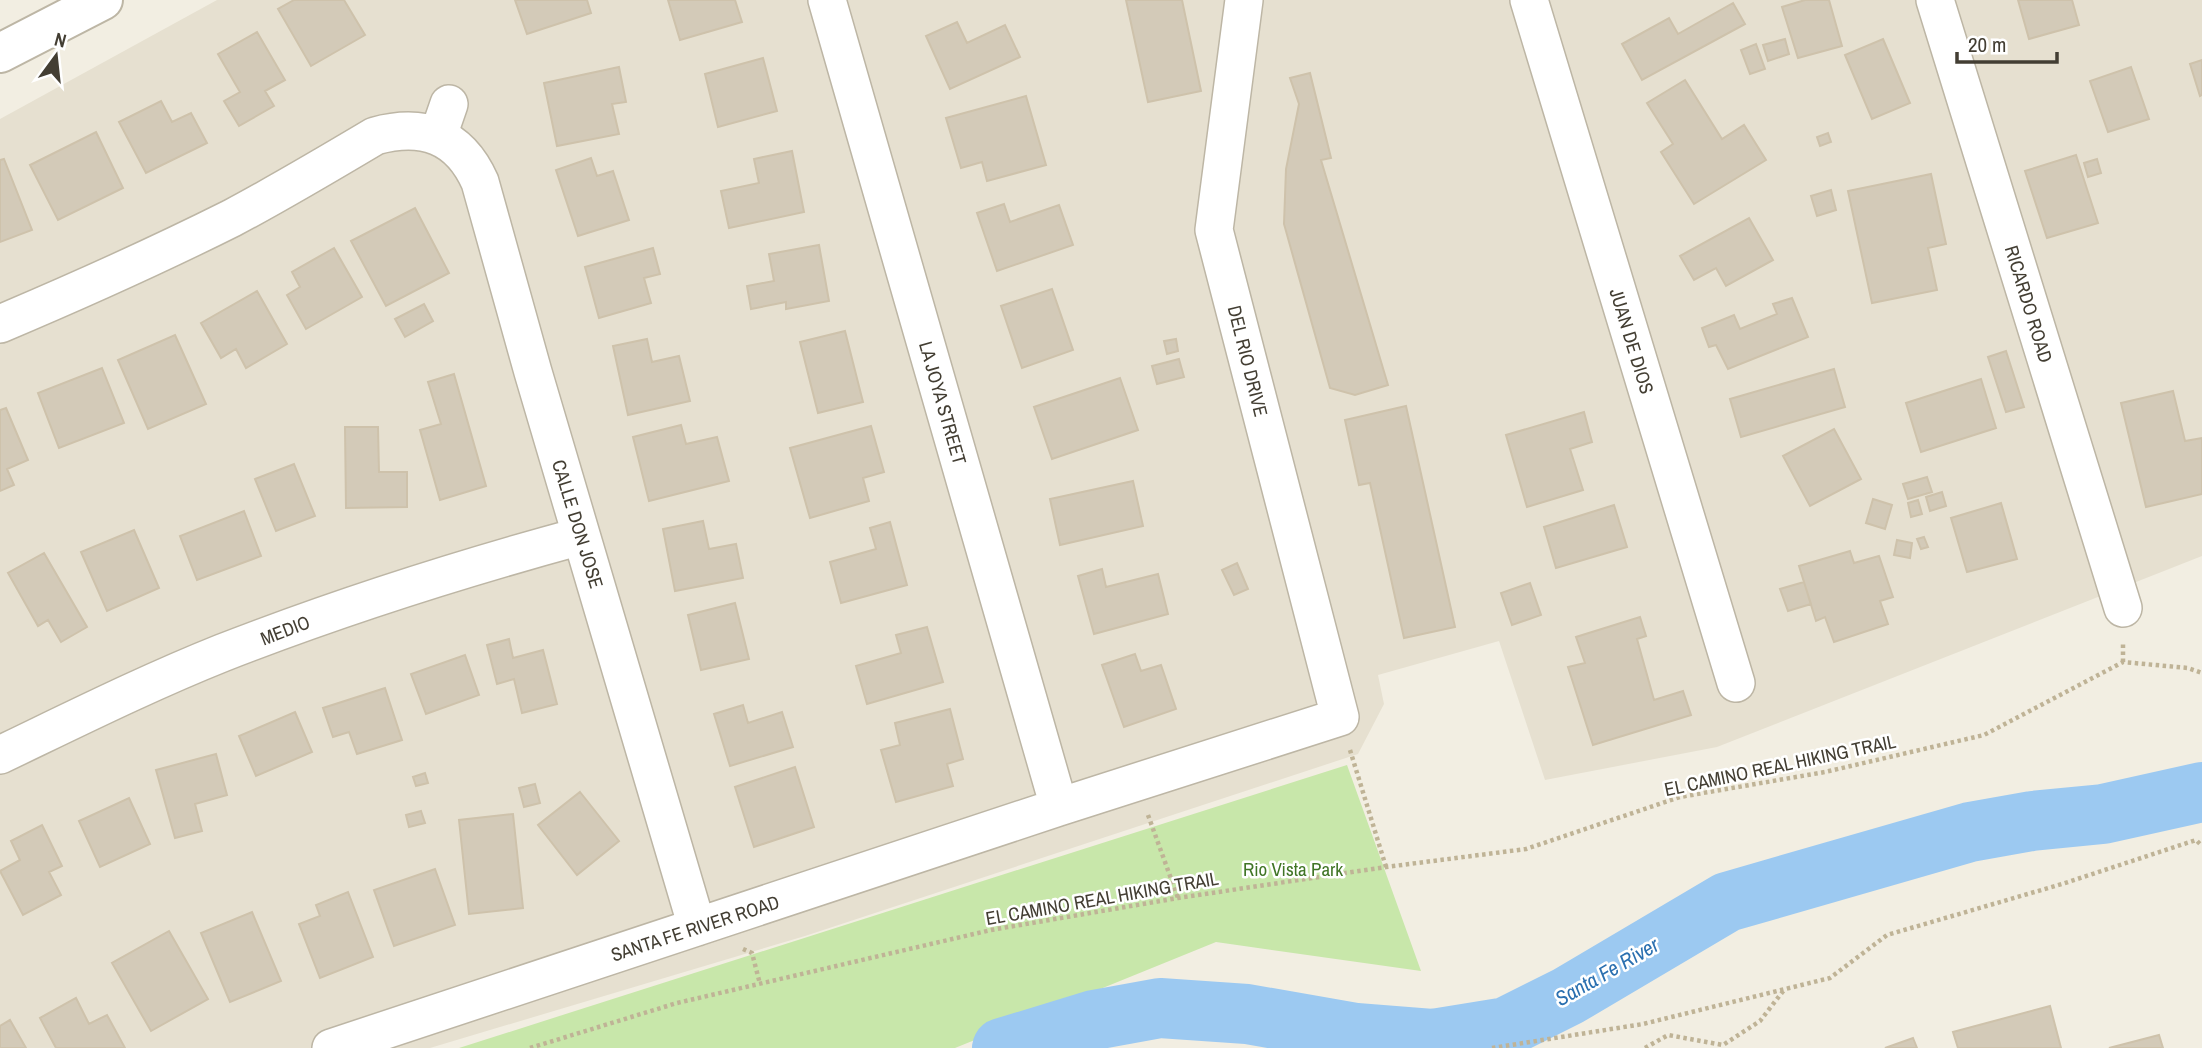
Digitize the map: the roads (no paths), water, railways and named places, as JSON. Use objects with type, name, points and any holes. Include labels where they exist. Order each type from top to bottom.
[{"type":"street","points":[[0,53],[103,0]]},
{"type":"street","name":"LA JOYA STREET","points":[[827,0],[1059,807]]},
{"type":"street","name":"DEL RIO DRIVE","points":[[1244,0],[1214,230],[1340,717]]},
{"type":"street","name":"JUAN DE DIOS","points":[[1529,0],[1736,683]]},
{"type":"street","name":"RICARDO ROAD","points":[[1935,0],[2123,608]]},
{"type":"street","name":"CALLE DON JOSE","points":[[0,324],[187,240],[282,190],[375,136],[392,131],[424,132],[444,120],[452,144],[465,155],[480,181],[529,360],[697,927]]},
{"type":"street","name":"MEDIO","points":[[0,755],[150,684],[277,632],[431,579],[582,536]]},
{"type":"street","name":"SANTA FE RIVER ROAD","points":[[331,1048],[1340,717]]},
{"type":"waterway","name":"Santa Fe River","points":[[1002,1048],[1094,1020],[1160,1008],[1247,1014],[1356,1033],[1432,1039],[1506,1027],[1568,996],[1727,902],[1970,832],[2032,821],[2103,814],[2202,792]]},
{"type":"park label","name":"Rio Vista Park","points":[[1293,869]]}]
